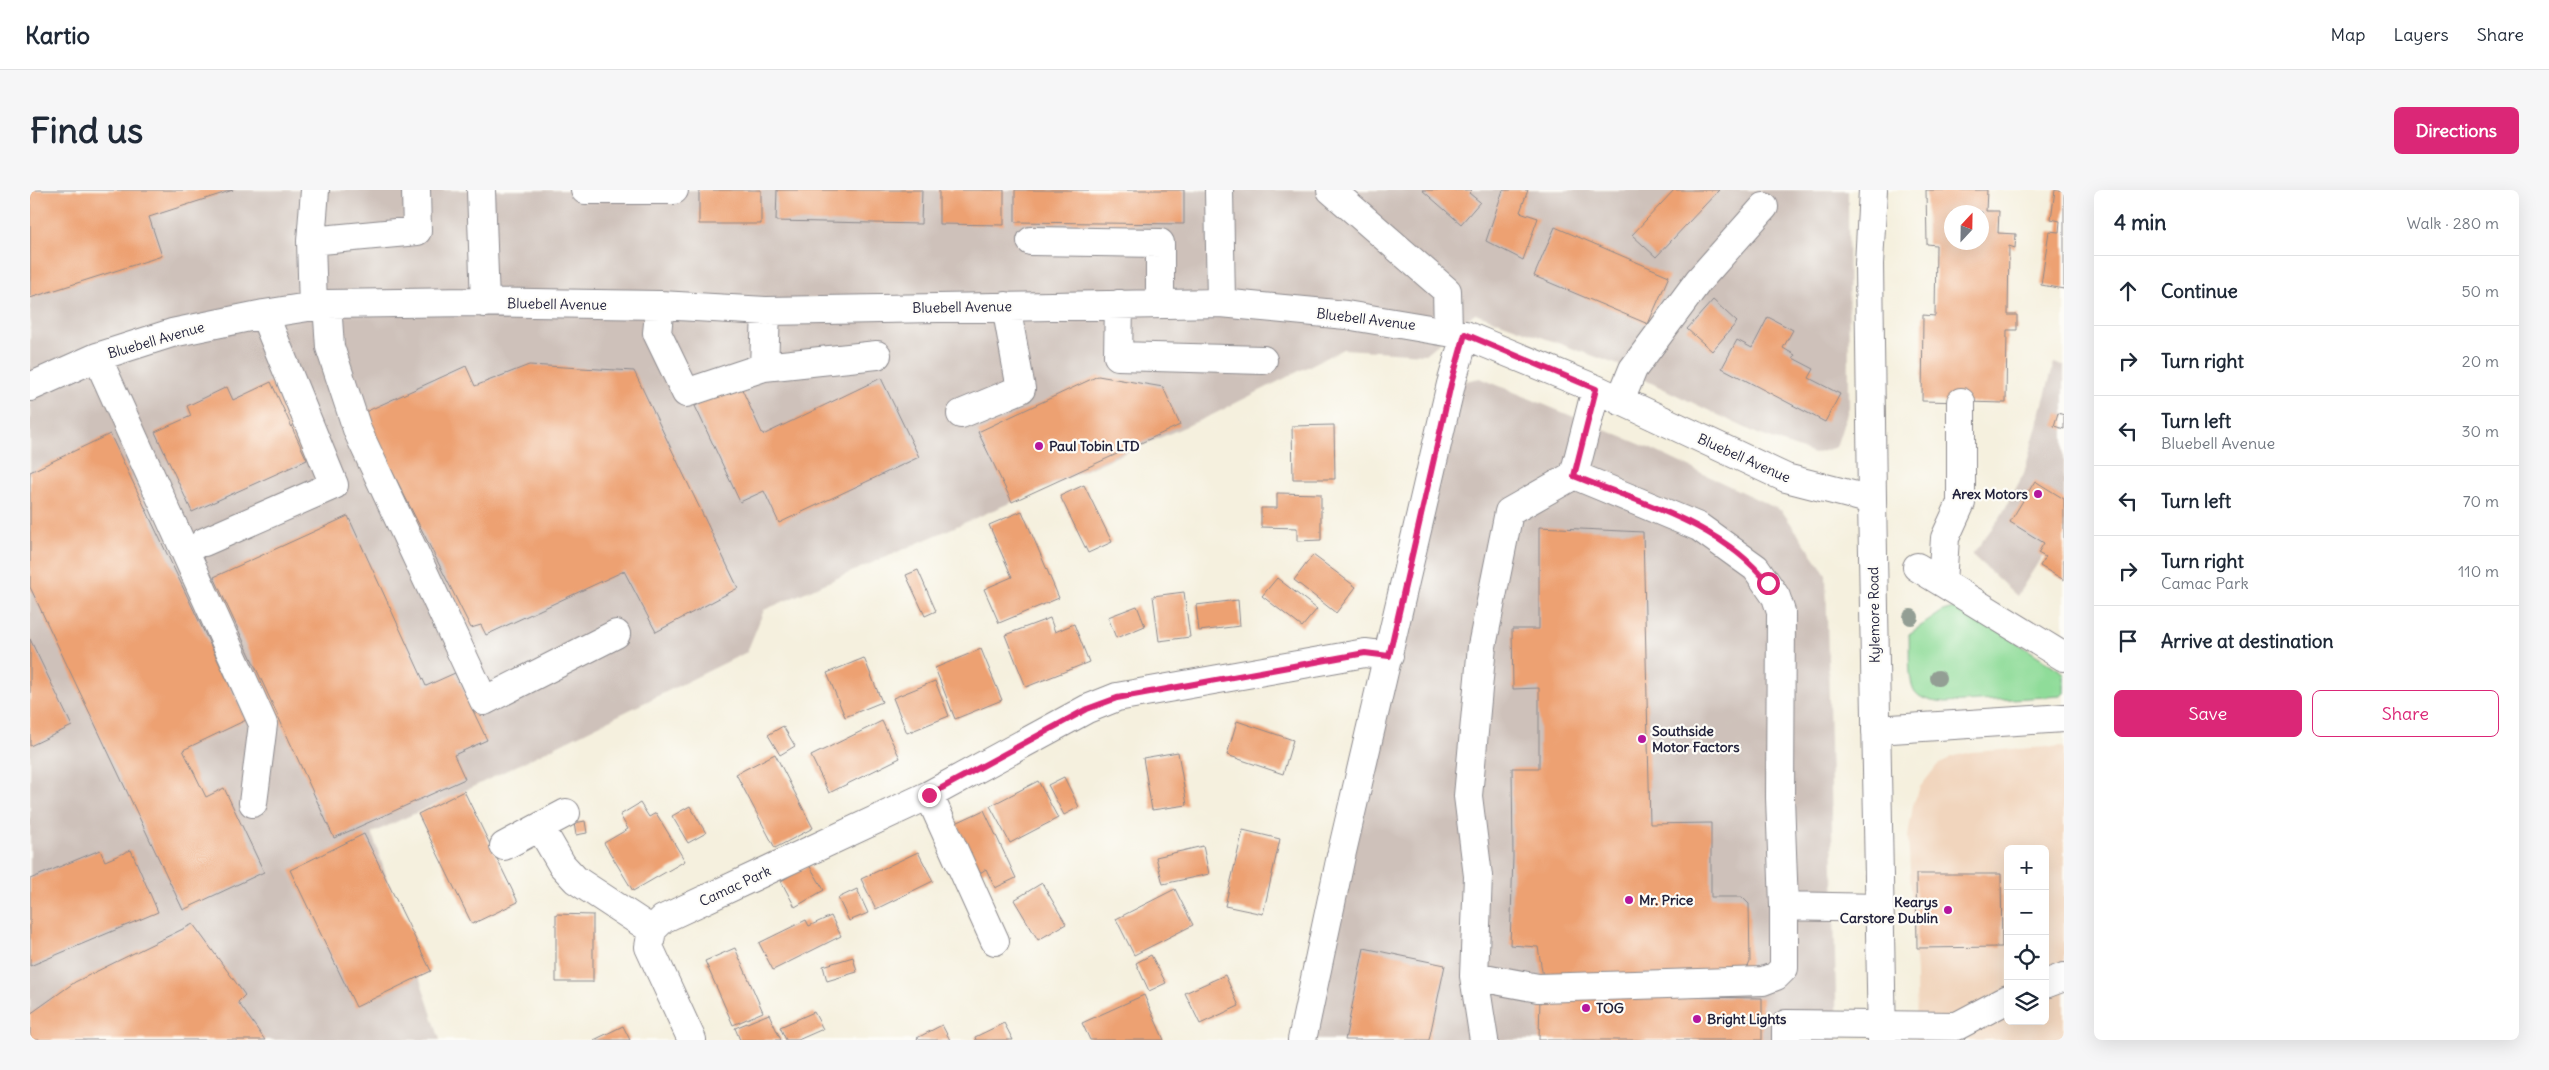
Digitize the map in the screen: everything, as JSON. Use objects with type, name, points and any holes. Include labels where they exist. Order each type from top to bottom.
[{"type":"street","points":[[315,190],[310,241],[320,306],[330,348],[358,432],[484,701],[616,634]]},
{"type":"street","points":[[310,241],[417,231],[416,190]]},
{"type":"street","points":[[481,190],[486,303]]},
{"type":"street","points":[[586,190],[674,190]]},
{"type":"street","points":[[1219,190],[1221,303]]},
{"type":"street","points":[[1302,1040],[1340,856],[1389,656],[1451,384],[1456,332],[1447,291],[1331,190]]},
{"type":"street","name":"Kylemore Road","points":[[1873,190],[1869,264],[1882,1032]]},
{"type":"street","points":[[1620,400],[1633,369],[1699,280],[1764,207]]},
{"type":"street","points":[[1031,241],[1160,243],[1160,304]]},
{"type":"street","name":"Bluebell Avenue","points":[[30,387],[96,357],[172,333],[264,314],[320,306],[486,303],[660,305],[766,311],[1221,303],[1346,315],[1456,332],[1596,389],[1786,478],[1872,500]]},
{"type":"street","points":[[1119,304],[1118,356],[1263,360]]},
{"type":"street","points":[[660,305],[657,333],[686,393],[764,367],[877,355]]},
{"type":"street","points":[[961,414],[1021,389],[1006,306]]},
{"type":"street","points":[[764,367],[766,311]]},
{"type":"street","points":[[204,542],[334,484],[264,314]]},
{"type":"street","points":[[96,357],[263,724],[252,803]]},
{"type":"street","points":[[1484,1040],[1474,976],[1478,876],[1468,796],[1484,637],[1509,512],[1574,476],[1596,389]]},
{"type":"street","points":[[1942,582],[1945,538],[1960,502],[1961,402]]},
{"type":"street","points":[[1474,976],[1538,988],[1763,981],[1776,976],[1784,968],[1780,798],[1781,612],[1776,597],[1756,568],[1741,554],[1699,527],[1574,476]]},
{"type":"street","points":[[1917,567],[2064,657]]},
{"type":"street","name":"Camac Park","points":[[652,930],[663,920],[929,795],[1087,709],[1117,698],[1365,653],[1389,656]]},
{"type":"street","points":[[1876,730],[2064,718]]},
{"type":"street","points":[[929,795],[995,942]]},
{"type":"street","points":[[504,846],[566,813]]},
{"type":"street","points":[[540,827],[562,865],[576,880],[652,930],[649,948],[692,1040]]},
{"type":"street","points":[[1784,906],[1879,908]]},
{"type":"street","points":[[2049,983],[2064,977]]},
{"type":"street","points":[[1786,1040],[1786,1024],[1882,1032],[1958,1033],[2004,1002]]},
{"type":"shaded area","points":[[30,190],[1848,190],[1849,407],[1836,447],[1814,454],[1758,434],[1643,379],[1624,367],[1475,313],[1425,354],[1343,349],[1212,415],[764,610],[747,652],[477,785],[372,833],[440,1040],[30,1040]]},
{"type":"shaded area","name":"Arex Motors","points":[[2054,363],[2064,366],[2064,521],[2017,596],[1972,555],[2001,516],[2024,473]]},
{"type":"shaded area","points":[[1480,378],[1649,448],[1782,511],[1826,574],[1837,1040],[1300,1040],[1451,384]]},
{"type":"shaded area","points":[[2064,746],[2064,1040],[1917,1040],[1916,973],[1908,837],[1913,805],[1920,787],[1936,767],[1951,757],[1971,752]]},
{"type":"green space","points":[[1953,608],[1966,611],[1978,617],[2064,673],[2064,693],[2061,696],[1946,703],[1930,701],[1919,696],[1911,682],[1909,634],[1943,611]]},
{"type":"building","points":[[30,190],[233,190],[149,217],[162,256],[30,298]]},
{"type":"building","points":[[699,190],[761,190],[761,224],[699,224]]},
{"type":"building","points":[[777,190],[922,190],[921,224],[776,221]]},
{"type":"building","points":[[939,190],[1004,190],[1004,225],[939,224]]},
{"type":"building","points":[[1015,190],[1184,190],[1184,224],[1015,222]]},
{"type":"building","points":[[1422,190],[1472,190],[1469,193],[1480,202],[1461,224]]},
{"type":"building","points":[[1503,190],[1528,190],[1520,212],[1538,218],[1523,260],[1486,241]]},
{"type":"building","points":[[1674,190],[1719,190],[1656,257],[1632,235]]},
{"type":"building","points":[[1926,190],[1987,190],[1986,205],[1944,205],[1944,250],[1989,250],[1989,211],[1999,211],[1998,233],[2016,234],[2015,248],[2009,246],[2008,315],[2017,315],[2017,330],[2007,330],[2006,403],[1922,401],[1923,315],[1935,316],[1936,245],[1927,244]]},
{"type":"building","points":[[2055,190],[2064,190],[2064,289],[2041,285],[2049,231],[2059,232],[2060,221],[2051,219]]},
{"type":"building","points":[[1555,227],[1669,276],[1648,324],[1534,276]]},
{"type":"building","points":[[1713,300],[1737,322],[1712,351],[1687,329]]},
{"type":"building","points":[[1768,317],[1793,330],[1783,348],[1795,355],[1793,358],[1814,369],[1809,378],[1840,394],[1825,422],[1722,368],[1737,340],[1752,348]]},
{"type":"building","points":[[529,365],[634,371],[738,588],[656,632],[624,571],[486,635],[481,625],[471,628],[363,413],[466,366],[475,386]]},
{"type":"building","points":[[1098,376],[1163,387],[1180,425],[1012,502],[978,432]]},
{"type":"building","points":[[881,378],[919,457],[779,523],[764,491],[740,502],[695,406],[740,385],[763,435]]},
{"type":"building","points":[[271,382],[307,460],[192,512],[155,432],[191,416],[187,406],[227,387],[233,400]]},
{"type":"building","points":[[2058,413],[2064,415],[2064,429],[2054,426]]},
{"type":"building","points":[[1334,425],[1335,479],[1293,479],[1292,426]]},
{"type":"building","points":[[110,434],[246,720],[183,750],[206,797],[224,788],[264,872],[183,910],[30,587],[30,472]]},
{"type":"building","points":[[2035,481],[2064,499],[2064,580],[2040,566],[2045,557],[2038,553],[2044,543],[2010,522]]},
{"type":"building","points":[[1084,485],[1112,542],[1088,553],[1060,496]]},
{"type":"building","points":[[1277,493],[1321,494],[1321,540],[1297,541],[1297,528],[1261,527],[1261,508],[1277,508]]},
{"type":"building","points":[[1022,511],[1059,598],[999,623],[984,589],[1012,577],[989,525]]},
{"type":"building","points":[[348,516],[426,686],[455,673],[487,740],[454,755],[465,779],[334,838],[214,577]]},
{"type":"building","points":[[1539,527],[1643,532],[1650,824],[1711,823],[1711,897],[1742,897],[1749,904],[1750,962],[1745,973],[1543,977],[1538,947],[1510,945],[1513,857],[1512,768],[1539,768],[1539,688],[1513,689],[1512,629],[1539,629]]},
{"type":"building","points":[[1313,555],[1356,587],[1336,613],[1294,580]]},
{"type":"building","points":[[918,570],[936,611],[925,616],[906,575]]},
{"type":"building","points":[[1277,578],[1317,609],[1302,627],[1262,596]]},
{"type":"building","points":[[1184,592],[1190,637],[1159,641],[1153,596]]},
{"type":"building","points":[[1238,600],[1240,626],[1199,631],[1196,605]]},
{"type":"building","points":[[1137,606],[1145,626],[1116,638],[1108,617]]},
{"type":"building","points":[[1050,618],[1055,632],[1074,624],[1089,662],[1026,687],[1005,635]]},
{"type":"building","points":[[30,639],[72,726],[30,746]]},
{"type":"building","points":[[981,649],[1002,700],[955,719],[935,668]]},
{"type":"building","points":[[864,658],[882,702],[845,717],[827,673]]},
{"type":"building","points":[[935,681],[949,716],[907,733],[893,698]]},
{"type":"building","points":[[882,721],[900,758],[829,793],[811,756]]},
{"type":"building","points":[[1237,721],[1293,740],[1283,774],[1227,755]]},
{"type":"building","points":[[783,726],[795,746],[780,755],[768,735]]},
{"type":"building","points":[[1178,752],[1187,805],[1152,810],[1143,758]]},
{"type":"building","points":[[775,754],[813,828],[775,848],[736,774]]},
{"type":"building","points":[[1064,777],[1079,807],[1064,815],[1048,785]]},
{"type":"building","points":[[1038,781],[1058,818],[1010,843],[990,806]]},
{"type":"building","points":[[464,791],[518,902],[472,924],[418,814]]},
{"type":"building","points":[[640,803],[649,817],[656,813],[685,861],[633,891],[604,843],[628,829],[620,815]]},
{"type":"building","points":[[690,806],[706,833],[688,843],[672,816]]},
{"type":"building","points":[[984,810],[1016,878],[995,888],[986,869],[980,873],[956,823]]},
{"type":"building","points":[[585,821],[587,833],[576,835],[574,823]]},
{"type":"building","points":[[1243,830],[1280,839],[1263,914],[1225,906]]},
{"type":"building","points":[[364,834],[431,971],[356,1007],[290,870]]},
{"type":"building","points":[[1203,846],[1209,874],[1163,884],[1156,857]]},
{"type":"building","points":[[100,850],[105,861],[131,850],[158,912],[30,966],[30,879]]},
{"type":"building","points":[[918,852],[933,881],[876,909],[861,879]]},
{"type":"building","points":[[809,865],[824,890],[795,907],[781,881]]},
{"type":"building","points":[[1916,874],[2001,874],[2002,947],[1917,948]]},
{"type":"building","points":[[1042,883],[1066,924],[1038,940],[1014,900]]},
{"type":"building","points":[[857,889],[868,913],[849,921],[838,898]]},
{"type":"building","points":[[1175,889],[1193,925],[1134,955],[1116,919]]},
{"type":"building","points":[[556,914],[593,915],[593,982],[556,982]]},
{"type":"building","points":[[831,916],[841,936],[773,970],[759,943],[806,920],[809,926]]},
{"type":"building","points":[[193,924],[245,995],[238,1002],[265,1040],[30,1040],[30,1014],[75,982]]},
{"type":"building","points":[[735,948],[763,1012],[733,1025],[705,961]]},
{"type":"building","points":[[1364,948],[1445,965],[1429,1040],[1345,1040]]},
{"type":"building","points":[[1151,955],[1166,983],[1149,991],[1136,963]]},
{"type":"building","points":[[853,957],[857,972],[827,981],[823,966]]},
{"type":"building","points":[[1225,975],[1239,1006],[1200,1024],[1185,993]]},
{"type":"building","points":[[1144,995],[1164,1040],[1090,1040],[1082,1023]]},
{"type":"building","points":[[1540,995],[1762,998],[1762,1040],[1539,1040]]},
{"type":"building","points":[[814,1012],[823,1029],[798,1040],[786,1040],[780,1027]]},
{"type":"building","points":[[769,1014],[781,1040],[740,1040],[735,1028]]},
{"type":"building","points":[[1004,1023],[1013,1040],[976,1040],[975,1037]]},
{"type":"building","points":[[942,1025],[950,1040],[918,1040],[917,1038]]},
{"type":"building","points":[[623,1026],[630,1040],[594,1040]]},
{"type":"place","name":"Paul Tobin LTD","points":[[1039,446]]},
{"type":"place","name":"Arex Motors","points":[[2038,494]]},
{"type":"place","name":"Southside Motor Factors","points":[[1642,739]]},
{"type":"place","name":"Mr. Price","points":[[1629,900]]},
{"type":"place","name":"Kearys Carstore Dublin","points":[[1948,910]]},
{"type":"place","name":"TOG","points":[[1586,1008]]},
{"type":"place","name":"Bright Lights","points":[[1697,1019]]},
{"type":"route","points":[[929,795],[1087,709],[1117,698],[1365,653],[1389,656],[1451,384],[1465,334],[1596,389],[1574,476],[1699,527],[1741,554],[1768,583]]}]
